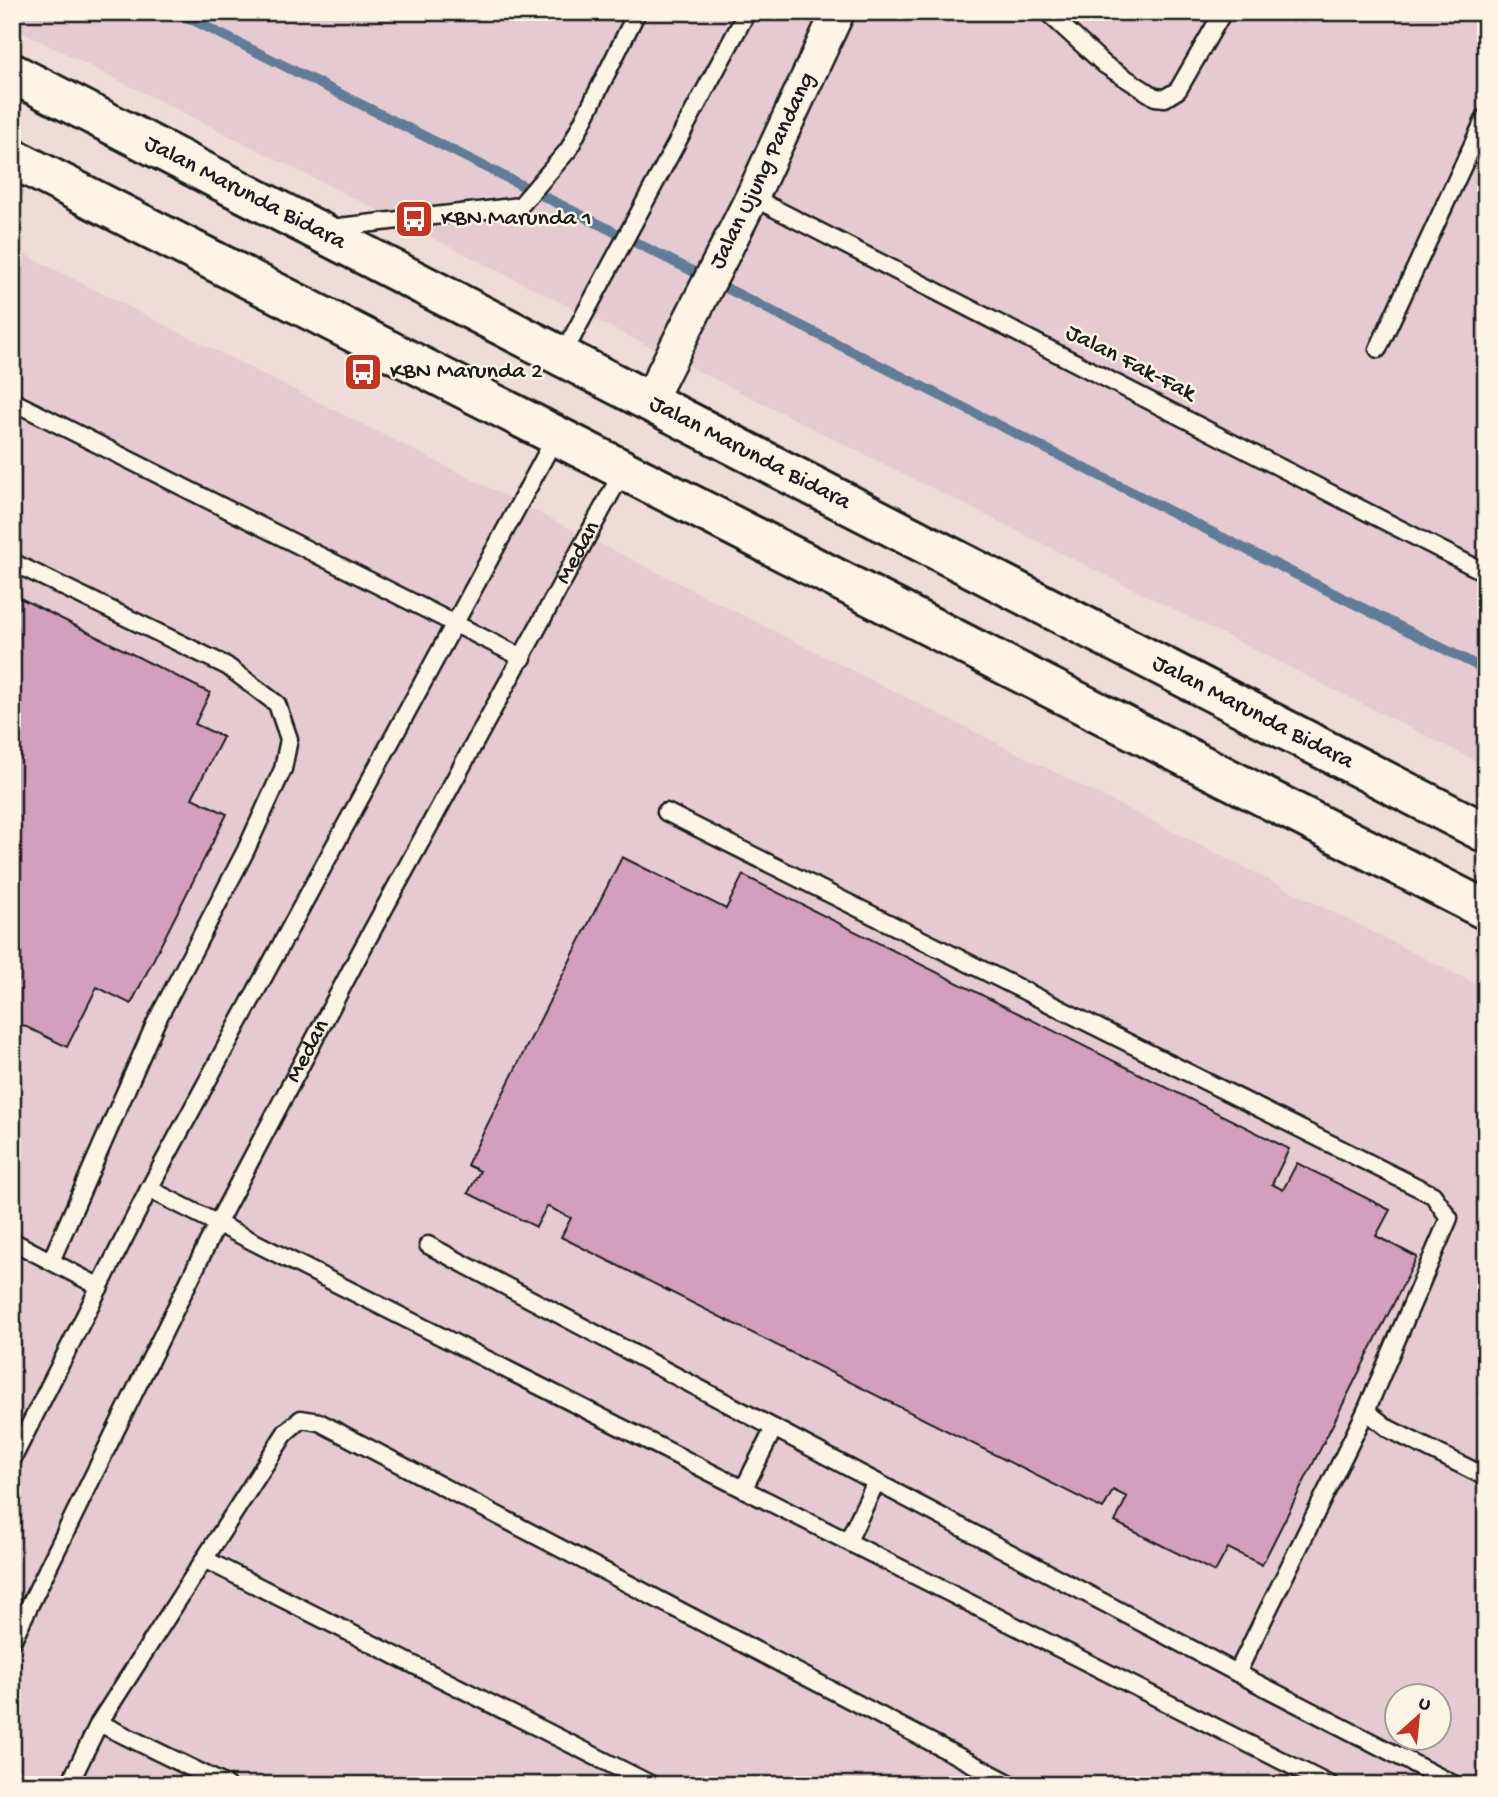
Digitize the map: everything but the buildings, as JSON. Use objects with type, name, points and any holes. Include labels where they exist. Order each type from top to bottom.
[{"type":"main road","name":"Jalan Marunda Bidara","points":[[12,74],[1486,833]]},
{"type":"main road","points":[[12,158],[1486,910]]},
{"type":"street","name":"Jalan Ujung Pandang","points":[[648,402],[752,197],[838,12]]},
{"type":"lane","points":[[314,229],[520,206],[569,149],[637,12]]},
{"type":"lane","points":[[561,358],[747,12]]},
{"type":"lane","points":[[1048,12],[1105,65],[1156,97],[1165,98],[1178,90],[1223,12]]},
{"type":"lane","points":[[1378,349],[1486,116]]},
{"type":"lane","name":"Jalan Fak-Fak","points":[[752,197],[1486,573]]},
{"type":"lane","points":[[12,401],[523,658]]},
{"type":"lane","points":[[12,1460],[149,1189],[556,436]]},
{"type":"lane","name":"Medan","points":[[12,1641],[218,1222],[361,951],[624,471]]},
{"type":"lane","points":[[12,562],[227,666],[277,704],[289,739],[284,768],[245,852],[156,1022],[51,1262]]},
{"type":"lane","points":[[666,812],[1433,1195],[1449,1218],[1366,1411],[1237,1673]]},
{"type":"lane","points":[[149,1189],[1329,1785]]},
{"type":"lane","points":[[12,1241],[100,1287]]},
{"type":"lane","points":[[428,1245],[1237,1673],[1455,1785]]},
{"type":"lane","points":[[1366,1411],[1390,1429],[1486,1477]]},
{"type":"lane","points":[[69,1785],[99,1723],[286,1432],[301,1419],[319,1422],[1013,1785]]},
{"type":"lane","points":[[744,1488],[774,1428]]},
{"type":"lane","points":[[848,1541],[876,1482]]},
{"type":"lane","points":[[204,1559],[652,1785]]},
{"type":"lane","points":[[99,1723],[226,1785]]},
{"type":"shaded area","points":[[12,12],[1486,12],[1486,766],[12,27]]},
{"type":"shaded area","points":[[12,248],[1486,989],[1486,1785],[12,1785]]},
{"type":"waterway","points":[[177,12],[1486,670]]},
{"type":"place","name":"KBN Marunda 1","points":[[414,219]]},
{"type":"place","name":"KBN Marunda 2","points":[[363,372]]}]
